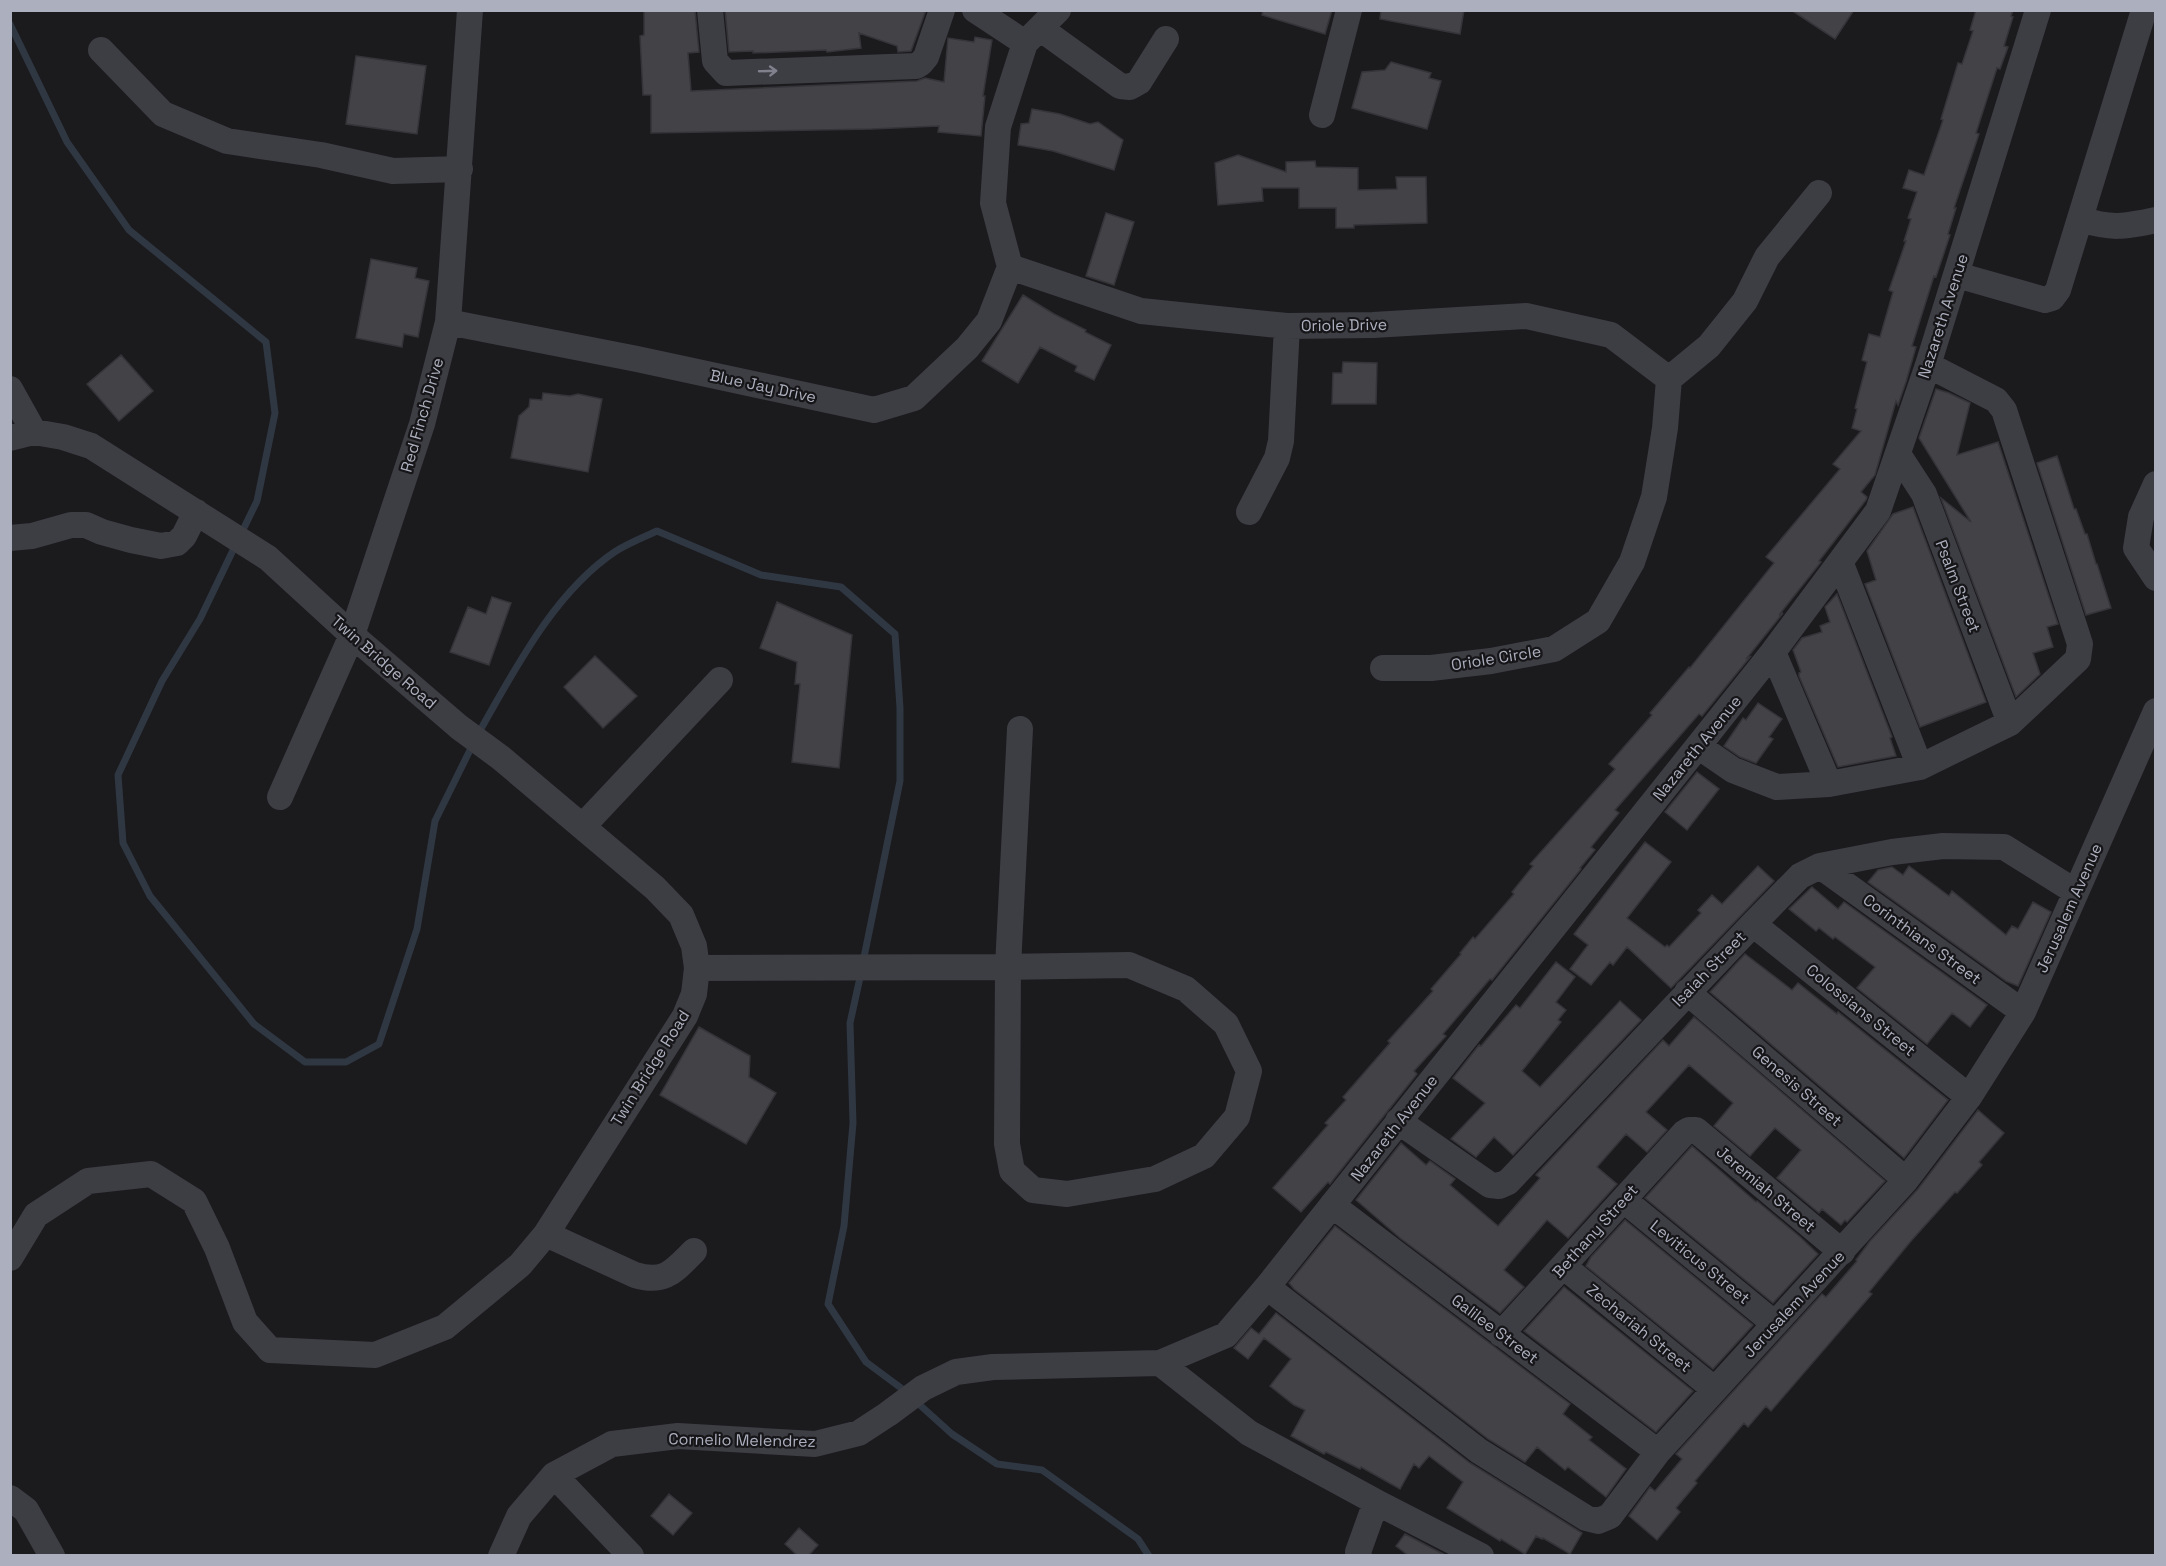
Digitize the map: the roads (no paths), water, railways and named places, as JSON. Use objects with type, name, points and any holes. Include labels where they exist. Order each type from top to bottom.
[{"type":"street","name":"Red Finch Drive","points":[[280,798],[352,635],[422,424],[448,322],[470,10]]},
{"type":"street","points":[[710,10],[715,61],[726,73],[916,66],[926,57],[942,10]]},
{"type":"street","points":[[975,10],[1041,27],[1120,86],[1130,87],[1139,82],[1166,39]]},
{"type":"street","points":[[1322,115],[1349,10]]},
{"type":"street","name":"Nazareth Avenue","points":[[1160,1363],[1226,1335],[1267,1287],[1773,652],[1841,564],[1878,511],[1957,275],[2038,10]]},
{"type":"street","points":[[1957,275],[2045,300],[2052,298],[2058,290],[2144,10]]},
{"type":"street","points":[[1010,267],[993,203],[998,127],[1041,27]]},
{"type":"street","points":[[101,50],[164,114],[227,141],[321,155],[393,171],[460,169]]},
{"type":"street","points":[[1669,379],[1709,346],[1745,302],[1767,257],[1819,193]]},
{"type":"street","points":[[2080,219],[2105,227],[2132,226],[2156,220]]},
{"type":"street","name":"Blue Jay Drive","points":[[448,322],[637,359],[874,410],[914,398],[967,348],[989,321],[1010,267]]},
{"type":"street","name":"Oriole Drive","points":[[1010,267],[1141,311],[1287,326],[1373,325],[1526,316],[1611,335],[1669,379]]},
{"type":"street","points":[[1249,512],[1277,458],[1281,441],[1287,326]]},
{"type":"street","points":[[1698,746],[1733,770],[1778,787],[1828,784],[1920,767],[2010,723],[2078,659],[2080,644],[2004,410],[1996,400],[1928,365]]},
{"type":"street","name":"Oriole Circle","points":[[1383,668],[1431,668],[1554,649],[1598,621],[1632,562],[1654,497],[1665,429],[1669,379]]},
{"type":"street","points":[[10,389],[22,435]]},
{"type":"street","name":"Twin Bridge Road","points":[[10,1258],[36,1215],[88,1181],[151,1174],[194,1201],[217,1248],[245,1322],[270,1350],[375,1355],[445,1327],[520,1265],[546,1234],[684,1016],[693,994],[697,969],[694,946],[681,915],[656,888],[583,825],[459,727],[352,635],[268,558],[91,446],[63,437],[22,435]]},
{"type":"street","name":"Psalm Street","points":[[1898,454],[1924,494],[2010,723]]},
{"type":"street","points":[[2156,484],[2141,517],[2136,548],[2156,578]]},
{"type":"street","points":[[10,538],[32,536],[71,525],[86,525],[102,532],[161,546],[177,543],[201,515]]},
{"type":"street","points":[[1841,564],[1920,767]]},
{"type":"street","points":[[1773,652],[1828,784]]},
{"type":"street","points":[[583,825],[720,680]]},
{"type":"street","name":"Jerusalem Avenue","points":[[1267,1287],[1479,1451],[1586,1518],[1598,1521],[1610,1516],[1658,1452],[1906,1180],[1968,1097],[2024,1012],[2156,711]]},
{"type":"street","points":[[697,969],[1008,967],[1129,965],[1186,989],[1226,1024],[1249,1071],[1237,1117],[1204,1156],[1155,1179],[1067,1194],[1033,1190],[1012,1171],[1007,1144],[1008,967],[1020,729]]},
{"type":"street","name":"Isaiah Street","points":[[1398,1121],[1490,1185],[1499,1186],[1508,1182],[1800,876],[1820,866],[1893,852],[1943,846],[2004,847],[2076,892]]},
{"type":"street","name":"Corinthians Street","points":[[1820,866],[2024,1012]]},
{"type":"street","name":"Colossians Street","points":[[1753,924],[1968,1097]]},
{"type":"street","name":"Genesis Street","points":[[1687,992],[1906,1180]]},
{"type":"street","name":"Bethany Street","points":[[1501,1334],[1689,1130]]},
{"type":"street","name":"Jeremiah Street","points":[[1689,1130],[1696,1130],[1842,1252]]},
{"type":"street","name":"Leviticus Street","points":[[1624,1200],[1775,1324]]},
{"type":"street","name":"Galilee Street","points":[[1332,1205],[1658,1452]]},
{"type":"street","points":[[546,1234],[648,1279],[663,1278],[675,1270],[694,1251]]},
{"type":"street","name":"Zechariah Street","points":[[1563,1266],[1714,1389]]},
{"type":"street","points":[[1160,1363],[1249,1433],[1376,1503],[1481,1556]]},
{"type":"street","name":"Cornelio Melendrez","points":[[501,1556],[519,1516],[554,1475],[612,1444],[678,1436],[815,1444],[859,1433],[923,1388],[956,1372],[993,1367],[1160,1363]]},
{"type":"street","points":[[554,1475],[631,1556]]},
{"type":"street","points":[[10,1498],[26,1510],[52,1556]]},
{"type":"street","points":[[1359,1556],[1358,1552],[1376,1503]]},
{"type":"waterway","points":[[10,24],[67,142],[129,230],[266,342],[275,413],[257,501],[241,534]]},
{"type":"waterway","points":[[478,734],[537,634],[573,588],[616,551],[657,531],[761,575],[841,587],[895,634],[900,708],[900,781],[863,962]]},
{"type":"waterway","points":[[236,544],[200,619],[162,681],[118,775],[123,843],[150,896],[254,1024],[305,1062],[346,1062],[379,1044],[417,929],[435,821],[473,744]]},
{"type":"waterway","points":[[861,973],[850,1023],[853,1123],[844,1226],[828,1304],[866,1362],[901,1388],[952,1434],[997,1464],[1042,1470],[1138,1539],[1149,1556]]}]
